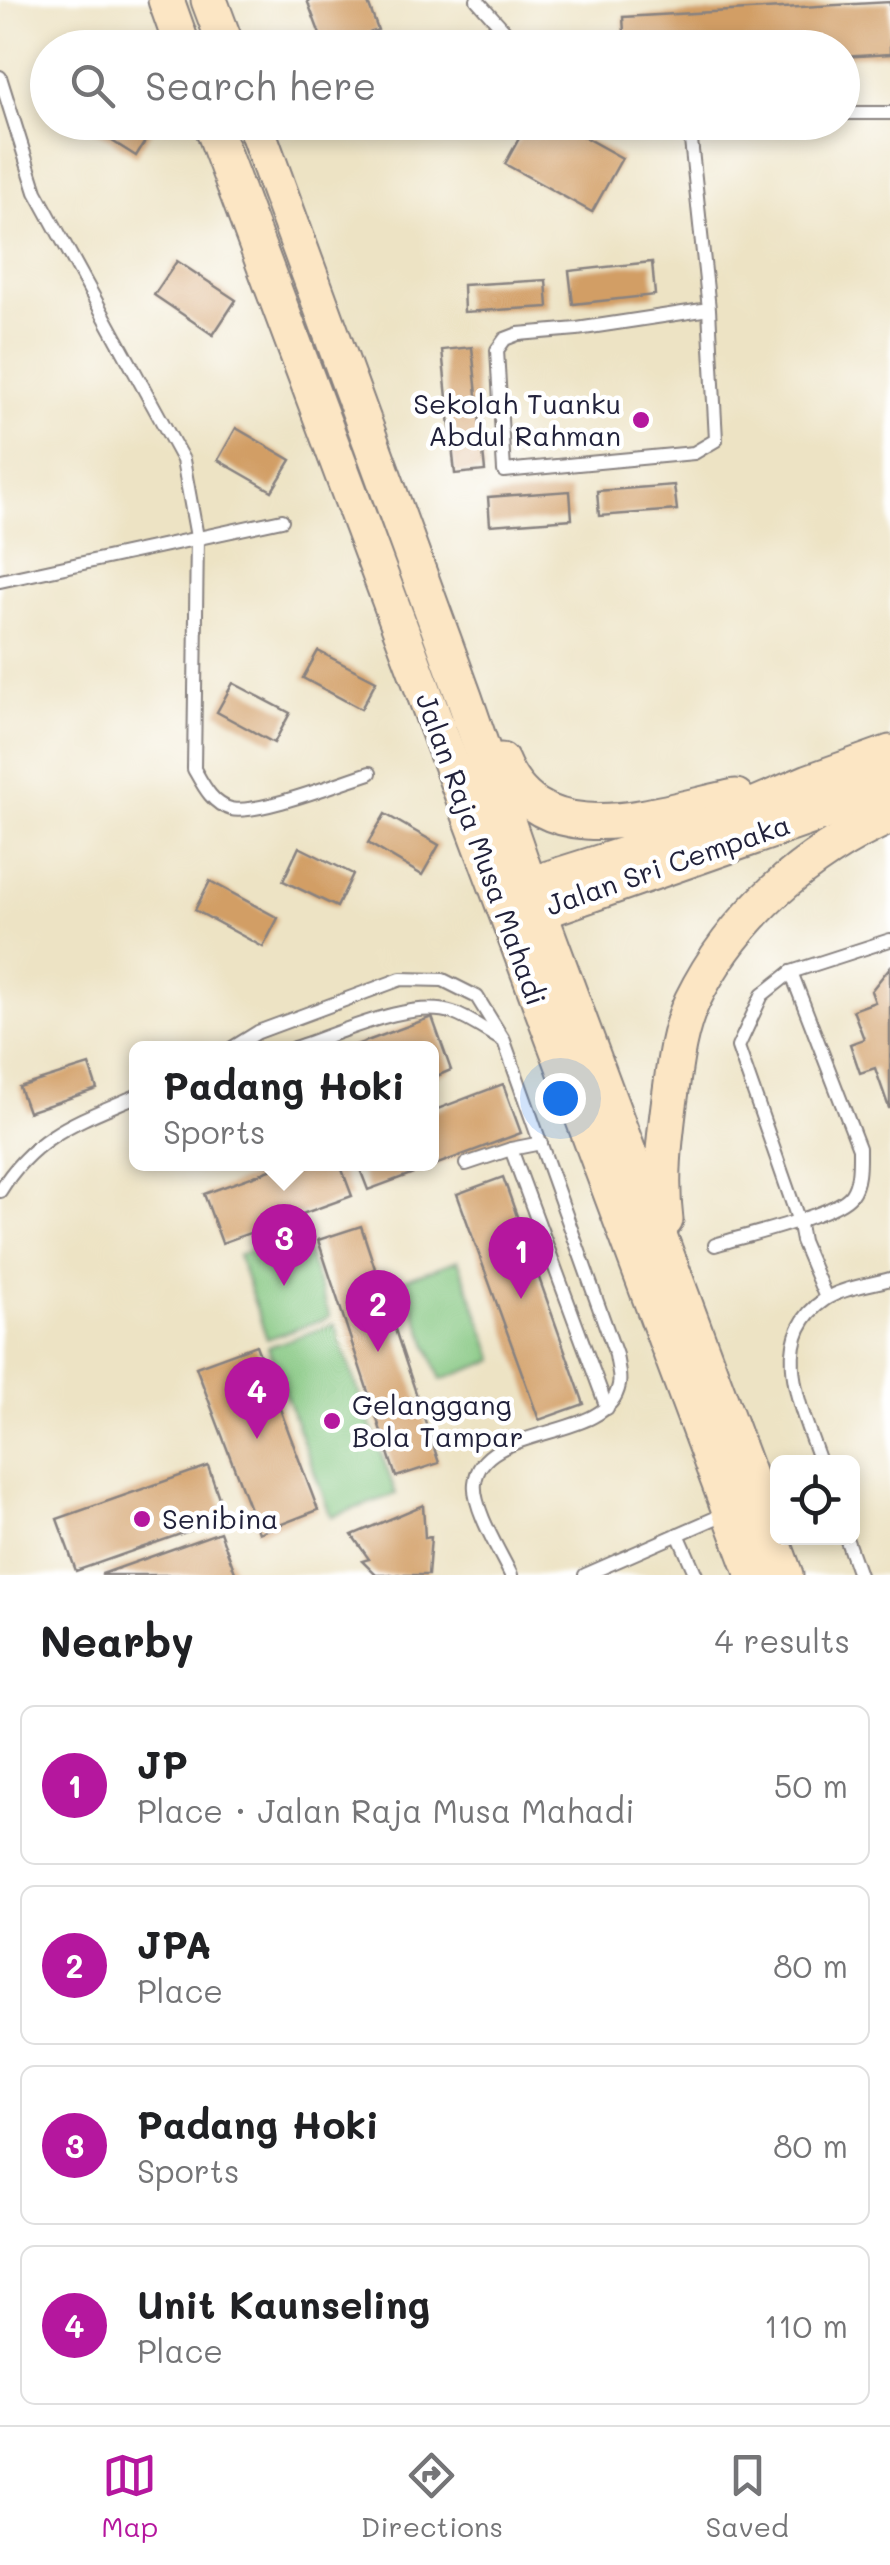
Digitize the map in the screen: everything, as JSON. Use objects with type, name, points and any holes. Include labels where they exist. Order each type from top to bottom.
[{"type":"main road","points":[[166,0],[177,30]]},
{"type":"main road","points":[[210,0],[221,30]]},
{"type":"main road","name":"Jalan Raja Musa Mahadi","points":[[218,140],[672,1270],[785,1575]]},
{"type":"main road","name":"Jalan Raja Musa Mahadi","points":[[261,140],[464,697],[523,901],[754,1575]]},
{"type":"main road","points":[[464,697],[480,709],[507,776],[526,800],[560,816],[592,822],[626,822],[809,782]]},
{"type":"main road","name":"Jalan Sri Cempaka","points":[[523,901],[889,762]]},
{"type":"main road","name":"Jalan Sri Cempaka","points":[[523,901],[809,782],[889,762]]},
{"type":"main road","points":[[672,1270],[661,1187],[677,1046],[692,1002],[734,931],[768,897],[829,848],[890,816]]},
{"type":"lane","points":[[477,0],[504,30]]},
{"type":"lane","points":[[0,77],[36,192],[182,460],[196,537],[194,770],[213,800],[231,808],[252,809],[370,773]]},
{"type":"lane","points":[[860,114],[890,113]]},
{"type":"lane","points":[[691,140],[708,308],[716,440],[694,452],[504,472],[497,350],[505,339],[708,308]]},
{"type":"lane","points":[[0,581],[282,520]]},
{"type":"lane","points":[[826,1298],[802,1241],[798,1219],[738,1047],[762,995],[791,972],[890,940]]},
{"type":"lane","points":[[716,1245],[833,1209],[852,1194],[859,1172],[859,1148],[791,972]]},
{"type":"lane","points":[[243,1041],[258,1032],[402,979],[443,980],[476,997],[504,1041],[616,1354],[620,1385],[607,1408],[593,1418],[505,1446],[486,1460],[474,1480],[477,1503],[511,1575]]},
{"type":"lane","points":[[316,1041],[429,1008],[454,1013],[504,1041]]},
{"type":"lane","points":[[0,1191],[34,1147],[68,1126],[129,1099]]},
{"type":"lane","points":[[466,1164],[541,1144]]},
{"type":"lane","points":[[511,1150],[607,1408]]},
{"type":"lane","points":[[818,1455],[793,1382],[792,1344],[809,1313],[826,1298],[890,1280]]},
{"type":"lane","points":[[584,1575],[731,1511]]},
{"type":"lane","points":[[678,1534],[696,1575]]},
{"type":"lane","points":[[848,1545],[859,1575]]},
{"type":"green space","points":[[301,1234],[330,1317],[267,1339],[238,1255]]},
{"type":"green space","points":[[458,1260],[495,1360],[441,1380],[403,1280]]},
{"type":"green space","name":"Gelanggang Bola Tampar","points":[[334,1324],[396,1494],[331,1517],[268,1347]]},
{"type":"building","points":[[307,0],[367,0],[378,30],[318,30]]},
{"type":"building","points":[[890,2],[890,54],[860,56],[860,30],[624,30],[623,17]]},
{"type":"building","points":[[111,140],[146,140],[136,156]]},
{"type":"building","points":[[518,140],[590,140],[622,158],[592,212],[505,164]]},
{"type":"building","points":[[177,261],[236,300],[213,335],[154,295]]},
{"type":"building","points":[[652,262],[655,295],[573,304],[569,271]]},
{"type":"building","points":[[546,280],[548,307],[464,312],[463,285]]},
{"type":"building","points":[[472,347],[485,471],[455,474],[442,350]]},
{"type":"building","points":[[236,428],[291,460],[272,491],[218,460]]},
{"type":"building","points":[[674,485],[677,510],[599,516],[597,491]]},
{"type":"building","points":[[570,491],[572,519],[490,525],[488,497]]},
{"type":"building","points":[[318,651],[376,681],[361,709],[303,678]]},
{"type":"building","points":[[233,683],[290,713],[274,743],[217,712]]},
{"type":"building","points":[[385,814],[439,845],[422,875],[368,843]]},
{"type":"building","points":[[299,847],[353,874],[337,907],[283,881]]},
{"type":"building","points":[[210,881],[278,918],[263,947],[195,910]]},
{"type":"building","points":[[890,967],[889,1108],[875,1068],[860,1073],[850,1044],[864,1039],[853,1010],[875,1002],[871,991]]},
{"type":"building","points":[[432,1017],[451,1070],[439,1075],[439,1041],[367,1041]]},
{"type":"building","points":[[89,1065],[97,1089],[28,1112],[19,1087]]},
{"type":"building","points":[[503,1084],[521,1133],[439,1164],[439,1108]]},
{"type":"building","points":[[268,1171],[343,1171],[352,1196],[222,1243],[204,1194]]},
{"type":"building","points":[[361,1171],[419,1171],[368,1190]]},
{"type":"building","points":[[503,1177],[584,1404],[539,1420],[457,1194]]},
{"type":"building","points":[[361,1226],[439,1463],[396,1477],[318,1240]]},
{"type":"building","points":[[256,1345],[318,1510],[259,1533],[196,1367]]},
{"type":"building","name":"Senibina","points":[[208,1466],[226,1518],[76,1571],[57,1519]]},
{"type":"building","points":[[423,1505],[425,1538],[431,1537],[428,1575],[376,1575],[362,1561],[369,1559],[352,1535]]},
{"type":"building","points":[[220,1532],[236,1575],[102,1575],[102,1574]]},
{"type":"place","name":"Sekolah Tuanku Abdul Rahman","points":[[641,420]]},
{"type":"place","name":"Padang Hoki","points":[[284,1286]]},
{"type":"place","name":"JP","points":[[521,1299]]},
{"type":"place","name":"JPA","points":[[378,1352]]},
{"type":"place","name":"Gelanggang Bola Tampar","points":[[332,1421]]},
{"type":"place","name":"Unit Kaunseling","points":[[257,1439]]},
{"type":"place","name":"Senibina","points":[[142,1519]]}]
